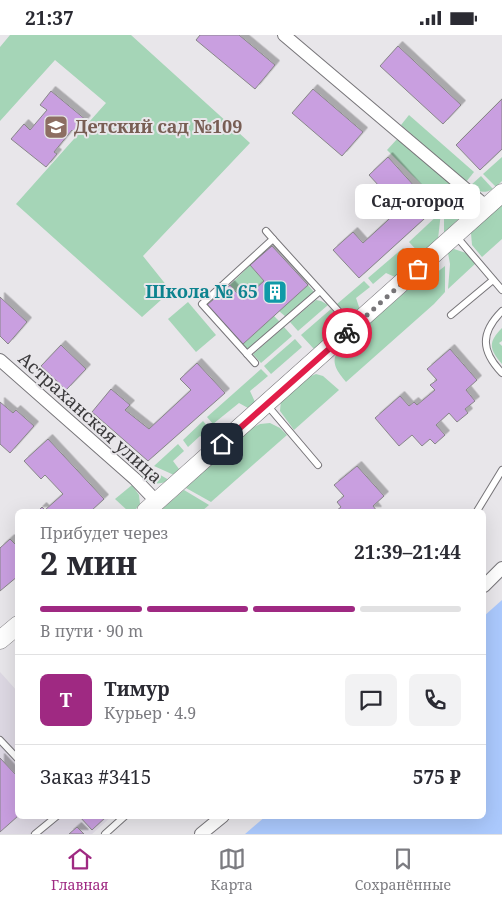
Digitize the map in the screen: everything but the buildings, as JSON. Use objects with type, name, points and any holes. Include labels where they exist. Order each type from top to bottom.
[{"type":"street","points":[[284,35],[486,207]]},
{"type":"street","points":[[151,507],[502,193]]},
{"type":"street","name":"Астраханская улица","points":[[0,360],[135,479],[151,507]]},
{"type":"street","points":[[486,583],[502,568]]},
{"type":"street","points":[[0,640],[15,628]]},
{"type":"street","points":[[201,834],[219,819]]},
{"type":"lane","points":[[266,231],[353,327]]},
{"type":"lane","points":[[456,235],[502,290]]},
{"type":"lane","points":[[255,363],[202,303],[273,239]]},
{"type":"lane","points":[[451,315],[493,279]]},
{"type":"lane","points":[[247,354],[320,291]]},
{"type":"lane","points":[[502,311],[490,323],[486,341],[490,359],[502,373]]},
{"type":"lane","points":[[266,404],[318,465]]},
{"type":"lane","points":[[478,509],[502,470]]},
{"type":"lane","points":[[0,740],[15,756]]},
{"type":"lane","points":[[35,834],[53,819]]},
{"type":"lane","points":[[105,834],[121,819]]},
{"type":"shaded area","points":[[0,672],[15,689],[15,819],[109,819],[92,834],[0,834]]},
{"type":"green space","points":[[10,35],[131,35],[250,143],[143,256],[171,291],[142,317],[16,204],[106,103],[55,60],[0,121],[0,47]]},
{"type":"green space","points":[[409,115],[474,172],[466,182],[401,125]]},
{"type":"green space","points":[[399,137],[457,189],[441,204],[387,150]]},
{"type":"green space","points":[[502,157],[502,181],[496,187],[483,174]]},
{"type":"green space","points":[[481,176],[493,189],[481,192],[470,186]]},
{"type":"green space","points":[[462,193],[469,201],[469,209],[444,233],[444,209]]},
{"type":"green space","points":[[502,204],[502,239],[482,257],[472,245],[471,233]]},
{"type":"green space","points":[[441,212],[438,239],[421,255],[409,242]]},
{"type":"green space","points":[[403,248],[415,260],[395,277],[386,273],[373,284],[368,278]]},
{"type":"green space","points":[[454,249],[466,253],[476,263],[448,289],[450,264],[448,253]]},
{"type":"green space","points":[[250,265],[264,281],[243,300],[230,285]]},
{"type":"green space","points":[[445,266],[445,292],[346,382],[335,363],[336,354],[339,350],[427,273],[431,277]]},
{"type":"green space","points":[[364,281],[370,287],[356,298],[360,310],[353,313],[345,311],[337,304]]},
{"type":"green space","points":[[308,285],[314,292],[286,317],[279,311]]},
{"type":"green space","points":[[316,300],[328,305],[298,331],[290,322]]},
{"type":"green space","points":[[188,302],[216,335],[196,352],[168,319]]},
{"type":"green space","points":[[331,309],[338,317],[339,326],[314,349],[301,335]]},
{"type":"green space","points":[[274,316],[280,322],[248,350],[243,344]]},
{"type":"green space","points":[[284,327],[292,336],[261,363],[253,354]]},
{"type":"green space","points":[[502,328],[502,341],[499,343],[502,346],[502,364],[493,350],[492,342]]},
{"type":"green space","points":[[295,339],[302,347],[271,374],[264,366]]},
{"type":"green space","points":[[261,369],[268,376],[250,391],[255,402],[248,408],[239,403],[213,424],[207,417]]},
{"type":"green space","points":[[316,374],[323,376],[339,390],[294,430],[280,411],[281,400],[309,377]]},
{"type":"green space","points":[[203,421],[216,436],[210,442],[200,436],[188,447],[183,440]]},
{"type":"green space","points":[[270,423],[280,428],[287,435],[211,502],[186,488],[250,429],[260,424]]},
{"type":"green space","points":[[178,444],[184,451],[173,461],[179,469],[174,475],[154,466]]},
{"type":"green space","points":[[150,469],[169,480],[155,483],[141,477]]},
{"type":"green space","points":[[132,485],[139,495],[140,504],[136,509],[126,509],[115,499]]},
{"type":"green space","points":[[184,490],[209,505],[204,509],[162,509]]},
{"type":"water","points":[[502,600],[502,834],[245,834],[262,819],[486,819],[486,614]]},
{"type":"way so far","points":[[347,333],[418,269]]},
{"type":"place","name":"Детский сад №109","points":[[56,127]]},
{"type":"place","name":"Сад-огород","points":[[418,269]]},
{"type":"place","name":"Школа № 65","points":[[275,292]]},
{"type":"route","points":[[222,444],[347,333]]}]
